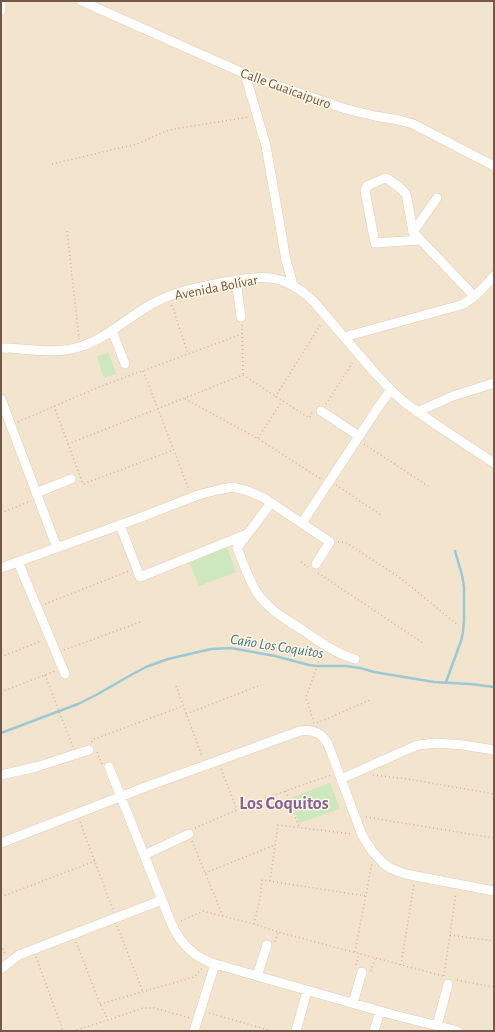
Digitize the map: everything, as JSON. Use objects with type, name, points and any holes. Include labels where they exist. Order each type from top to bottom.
[{"type":"street","points":[[1,1],[1,10]]},
{"type":"street","name":"Calle Guaicaipuro","points":[[81,1],[245,74],[346,109],[413,124],[494,166]]},
{"type":"street","points":[[245,74],[266,146],[286,260],[293,285]]},
{"type":"street","points":[[420,240],[375,243],[365,191],[367,186],[388,178],[403,190],[407,198],[413,232],[474,296]]},
{"type":"street","points":[[413,232],[437,198]]},
{"type":"street","name":"Avenida Bolívar","points":[[1,348],[54,351],[80,347],[112,330],[152,304],[169,296],[197,288],[257,277],[288,282],[305,292],[391,390],[404,402],[494,463]]},
{"type":"street","points":[[236,280],[241,317]]},
{"type":"street","points":[[344,337],[461,305],[468,302],[492,280]]},
{"type":"street","points":[[112,330],[125,364]]},
{"type":"street","points":[[417,412],[453,396],[494,383]]},
{"type":"street","points":[[302,523],[391,390]]},
{"type":"street","points":[[2,403],[57,548]]},
{"type":"street","points":[[321,411],[358,438]]},
{"type":"street","points":[[37,495],[71,479]]},
{"type":"street","points":[[1,568],[192,497],[207,492],[233,487],[248,491],[271,503],[330,542],[314,566]]},
{"type":"street","points":[[271,503],[237,548],[253,587],[260,597],[274,610],[305,632],[336,652],[355,659]]},
{"type":"street","points":[[120,525],[140,577],[248,534]]},
{"type":"street","points":[[18,562],[65,674]]},
{"type":"street","points":[[1,843],[300,731],[311,730],[326,740],[362,835],[377,857],[390,868],[405,874],[494,890]]},
{"type":"street","points":[[340,776],[368,767],[418,745],[437,743],[494,750]]},
{"type":"street","points":[[1,775],[36,767],[93,747]]},
{"type":"street","points":[[110,767],[172,925],[179,938],[195,955],[205,961],[307,991],[458,1031]]},
{"type":"street","points":[[144,855],[189,834]]},
{"type":"street","points":[[1,969],[19,955],[162,900]]},
{"type":"street","points":[[257,976],[267,945]]},
{"type":"street","points":[[194,1031],[215,964]]},
{"type":"street","points":[[353,1003],[362,972]]},
{"type":"street","points":[[437,1026],[449,979]]},
{"type":"street","points":[[296,1031],[307,991]]},
{"type":"street","points":[[374,1031],[380,1011]]},
{"type":"path","points":[[52,164],[137,144],[163,131],[257,116]]},
{"type":"path","points":[[67,232],[80,347]]},
{"type":"path","points":[[169,296],[188,354]]},
{"type":"path","points":[[276,397],[326,316]]},
{"type":"path","points":[[241,317],[243,375]]},
{"type":"path","points":[[11,425],[99,387],[242,334]]},
{"type":"path","points":[[243,375],[309,418],[316,408],[321,411],[358,353]]},
{"type":"path","points":[[143,371],[192,497]]},
{"type":"path","points":[[68,444],[243,375]]},
{"type":"path","points":[[185,398],[257,438],[381,515]]},
{"type":"path","points":[[257,438],[282,401]]},
{"type":"path","points":[[54,406],[83,484],[174,450]]},
{"type":"path","points":[[358,438],[428,486]]},
{"type":"path","points":[[1,513],[37,495]]},
{"type":"path","points":[[330,542],[345,542],[416,589],[458,625]]},
{"type":"path","points":[[301,562],[314,566]]},
{"type":"path","points":[[38,608],[136,568]]},
{"type":"path","points":[[319,573],[423,643]]},
{"type":"path","points":[[57,653],[143,621]]},
{"type":"path","points":[[1,657],[50,638]]},
{"type":"path","points":[[318,662],[306,697],[314,724],[370,700]]},
{"type":"path","points":[[1,692],[45,675],[76,754]]},
{"type":"path","points":[[186,714],[261,685]]},
{"type":"path","points":[[176,686],[205,766]]},
{"type":"path","points":[[110,767],[104,769],[93,747],[92,740],[183,706]]},
{"type":"path","points":[[218,761],[237,810]]},
{"type":"path","points":[[368,767],[373,775],[408,779],[494,794]]},
{"type":"path","points":[[223,916],[187,831],[260,800],[340,776]]},
{"type":"path","points":[[286,791],[299,827]]},
{"type":"path","points":[[77,814],[143,992]]},
{"type":"path","points":[[355,816],[494,838]]},
{"type":"path","points":[[270,881],[278,825],[362,835]]},
{"type":"path","points":[[205,873],[275,845]]},
{"type":"path","points":[[355,952],[372,863],[377,857]]},
{"type":"path","points":[[1,897],[95,861]]},
{"type":"path","points":[[401,965],[415,876]]},
{"type":"path","points":[[254,924],[260,899],[262,880],[366,896]]},
{"type":"path","points":[[449,979],[450,935],[458,884]]},
{"type":"path","points":[[172,925],[204,911],[449,979],[494,987]]},
{"type":"path","points":[[267,945],[274,947],[278,932]]},
{"type":"path","points":[[73,934],[100,1004],[108,1020]]},
{"type":"path","points":[[450,935],[494,941]]},
{"type":"path","points":[[34,949],[63,1031]]},
{"type":"path","points":[[100,1004],[194,977],[201,969],[205,961]]},
{"type":"path","points":[[73,1031],[149,1007],[199,1015],[272,1031]]},
{"type":"shaded area","points":[[1,1],[494,1],[494,1031],[1,1031]]},
{"type":"green space","points":[[109,353],[116,374],[104,378],[97,356]]},
{"type":"green space","points":[[227,547],[236,572],[199,586],[189,562]]},
{"type":"green space","points":[[330,783],[340,809],[299,823],[290,798]]},
{"type":"waterway","points":[[446,682],[461,641],[464,620],[464,587],[455,551]]},
{"type":"waterway","name":"Caño Los Coquitos","points":[[1,733],[78,704],[146,667],[168,659],[211,649],[231,648],[275,656],[309,665],[346,666],[434,682],[494,687]]},
{"type":"district","name":"Los Coquitos","points":[[284,803]]}]
